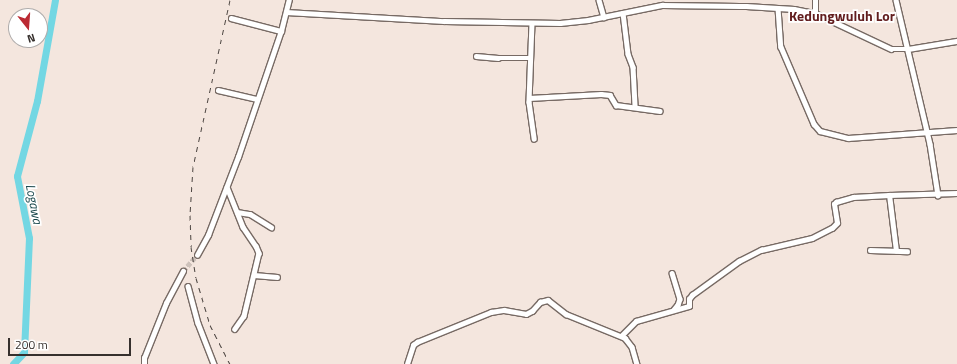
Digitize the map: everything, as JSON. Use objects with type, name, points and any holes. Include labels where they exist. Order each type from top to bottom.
[{"type":"street","points":[[197,254],[208,235],[227,187],[281,31],[289,0]]},
{"type":"street","points":[[599,0],[604,17]]},
{"type":"street","points":[[745,0],[746,6]]},
{"type":"street","points":[[815,0],[815,13]]},
{"type":"street","points":[[896,0],[928,133],[938,195]]},
{"type":"street","points":[[286,12],[358,17],[570,23],[662,5],[746,6],[778,8],[815,13],[888,48],[908,49],[957,41]]},
{"type":"street","points":[[778,8],[781,47],[817,128],[837,136],[848,138],[957,130]]},
{"type":"street","points":[[623,13],[628,54],[633,67],[636,106]]},
{"type":"street","points":[[231,18],[281,31]]},
{"type":"street","points":[[532,23],[529,98],[534,139]]},
{"type":"street","points":[[476,56],[531,58]]},
{"type":"street","points":[[218,90],[257,99]]},
{"type":"street","points":[[529,98],[601,94],[610,95],[616,105],[636,106],[660,111]]},
{"type":"street","points":[[227,187],[243,227],[258,250],[258,259],[244,316],[235,329]]},
{"type":"street","points":[[621,336],[636,321],[689,306],[689,298],[694,293],[739,261],[761,250],[812,238],[834,226],[837,223],[834,204],[836,202],[853,197],[908,194],[938,195],[957,193]]},
{"type":"street","points":[[889,195],[896,251]]},
{"type":"street","points":[[237,212],[250,214],[271,227]]},
{"type":"street","points":[[870,250],[907,251]]},
{"type":"street","points":[[144,364],[144,358],[166,303],[183,271]]},
{"type":"street","points":[[672,273],[680,299],[674,310]]},
{"type":"street","points":[[254,275],[277,278]]},
{"type":"street","points":[[188,286],[205,343],[214,364]]},
{"type":"street","points":[[407,364],[413,345],[417,342],[491,312],[504,310],[526,314],[544,300],[552,301],[566,314],[621,336],[630,343],[637,364]]},
{"type":"waterway","name":"Logawa","points":[[13,364],[24,352],[29,238],[17,176],[37,101],[55,0]]},
{"type":"tunnel","points":[[183,271],[197,255]]},
{"type":"railway","points":[[230,0],[193,167],[190,215],[191,247],[196,278],[210,325],[230,364]]},
{"type":"district","name":"Kedungwuluh Lor","points":[[842,16]]}]
